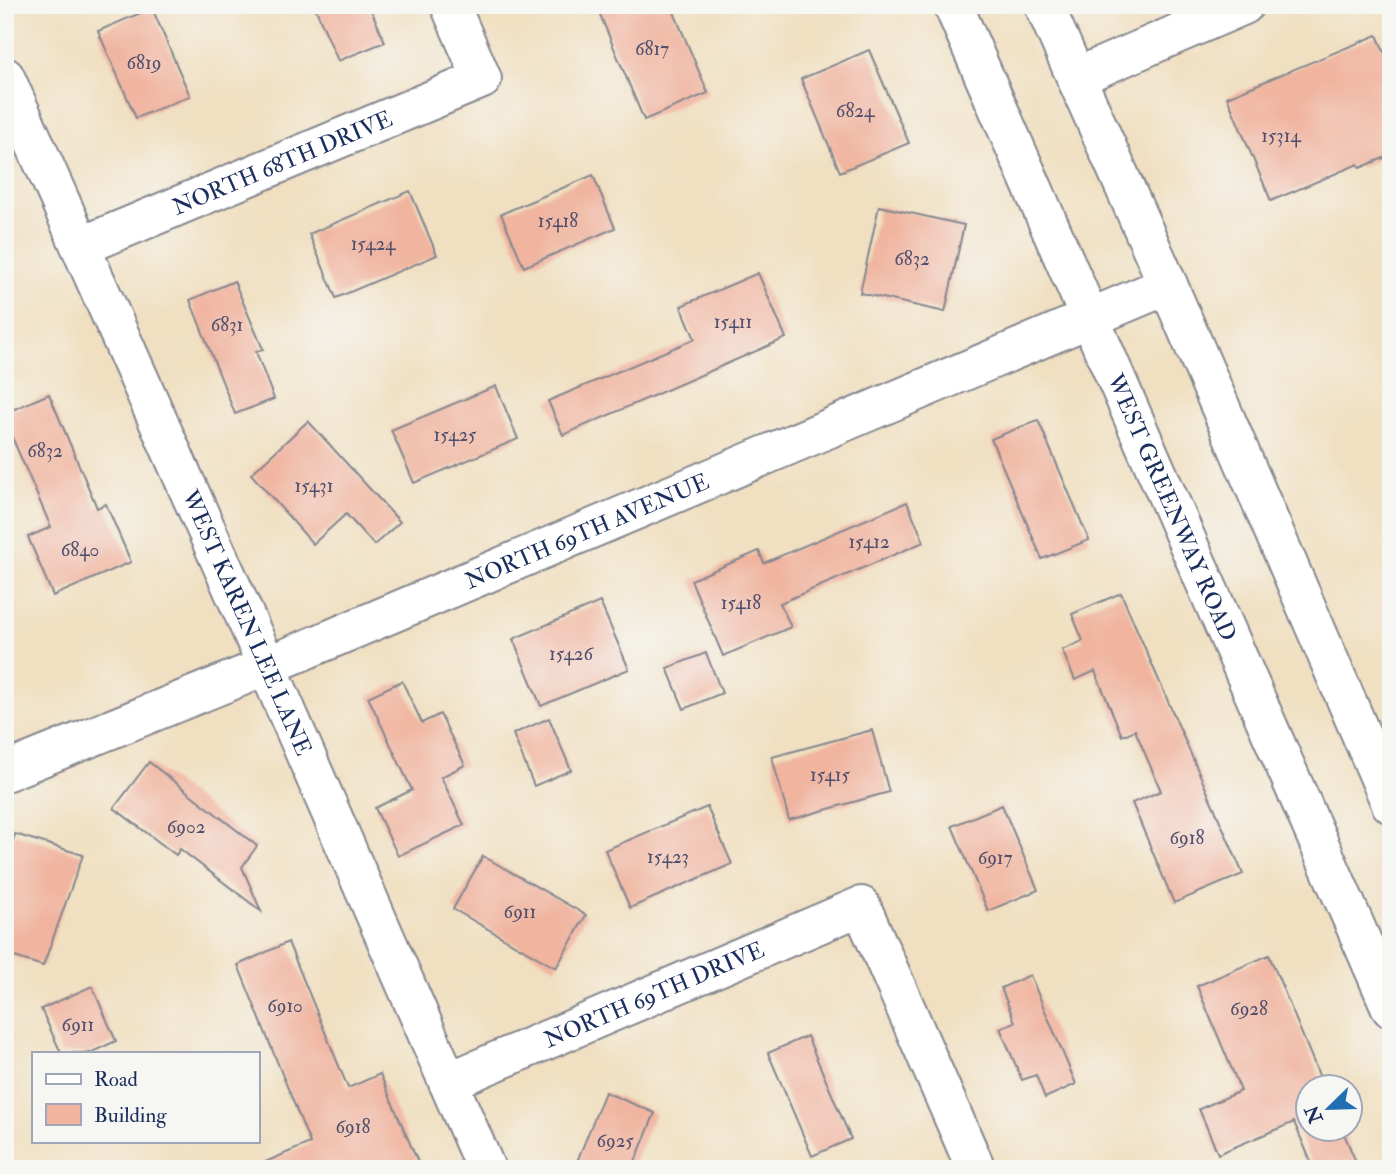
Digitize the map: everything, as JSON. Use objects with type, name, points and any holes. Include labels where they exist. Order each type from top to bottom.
[{"type":"street","name":"NORTH 68TH DRIVE","points":[[82,246],[482,79],[450,5]]},
{"type":"street","name":"WEST GREENWAY ROAD","points":[[953,5],[1092,318],[1391,1008]]},
{"type":"street","points":[[1044,5],[1168,285],[1391,804]]},
{"type":"street","points":[[1077,77],[1244,5]]},
{"type":"street","name":"WEST KAREN LEE LANE","points":[[5,77],[267,666],[485,1169]]},
{"type":"street","name":"NORTH 69TH AVENUE","points":[[5,772],[267,666],[1168,285]]},
{"type":"street","name":"NORTH 69TH DRIVE","points":[[448,1082],[861,906],[976,1169]]},
{"type":"building","points":[[314,5],[369,5],[385,42],[338,61]]},
{"type":"building","points":[[596,5],[671,5],[708,93],[644,120]]},
{"type":"building","points":[[152,8],[190,96],[136,118],[98,31]]},
{"type":"building","points":[[1377,35],[1391,68],[1391,155],[1360,168],[1358,164],[1271,201],[1227,97]]},
{"type":"building","points":[[869,50],[909,143],[840,172],[801,79]]},
{"type":"building","points":[[593,175],[615,228],[524,267],[501,214]]},
{"type":"building","points":[[410,191],[437,255],[336,298],[309,234]]},
{"type":"building","points":[[879,206],[964,225],[945,312],[860,293]]},
{"type":"building","points":[[758,273],[786,338],[563,435],[548,401],[695,339],[681,306]]},
{"type":"building","points":[[234,281],[263,349],[256,352],[274,399],[235,414],[190,300]]},
{"type":"building","points":[[496,386],[518,439],[414,483],[391,430]]},
{"type":"building","points":[[49,394],[97,508],[106,504],[131,562],[53,596],[28,537],[51,527],[5,421],[5,413]]},
{"type":"building","points":[[1038,420],[1089,540],[1042,559],[991,439]]},
{"type":"building","points":[[308,421],[400,522],[374,545],[346,514],[313,544],[251,474]]},
{"type":"building","points":[[907,502],[924,542],[780,603],[791,627],[723,656],[691,580],[759,551],[764,563]]},
{"type":"building","points":[[1121,593],[1243,874],[1174,903],[1132,803],[1161,791],[1135,730],[1122,736],[1095,671],[1075,680],[1062,650],[1083,641],[1072,614]]},
{"type":"building","points":[[600,602],[629,669],[541,706],[513,639]]},
{"type":"building","points":[[706,653],[722,693],[684,709],[667,668]]},
{"type":"building","points":[[402,681],[422,723],[440,714],[465,765],[441,777],[464,825],[398,856],[375,808],[412,790],[368,697]]},
{"type":"building","points":[[549,718],[571,770],[534,786],[513,734]]},
{"type":"building","points":[[872,730],[889,792],[789,820],[772,757]]},
{"type":"building","points":[[149,762],[257,846],[242,867],[261,911],[180,849],[176,855],[114,808]]},
{"type":"building","points":[[1002,805],[1038,890],[988,911],[952,826]]},
{"type":"building","points":[[707,807],[732,864],[630,908],[605,850]]},
{"type":"building","points":[[15,834],[83,855],[43,966],[5,954],[5,864]]},
{"type":"building","points":[[483,856],[586,915],[556,968],[453,909]]},
{"type":"building","points":[[288,942],[348,1088],[380,1074],[421,1169],[249,1169],[310,1143],[238,965]]},
{"type":"building","points":[[1269,955],[1318,1072],[1294,1072],[1294,1122],[1218,1154],[1199,1109],[1241,1091],[1197,986]]},
{"type":"building","points":[[1030,975],[1076,1084],[1045,1098],[1036,1075],[1022,1080],[1000,1028],[1015,1022],[1001,988]]},
{"type":"building","points":[[92,986],[116,1041],[92,1052],[61,1052],[41,1009]]},
{"type":"building","points":[[807,1036],[851,1139],[812,1156],[768,1053]]},
{"type":"building","points":[[605,1092],[655,1113],[632,1169],[574,1169]]},
{"type":"building","points":[[1303,1142],[1348,1142],[1359,1169],[1314,1169]]}]
